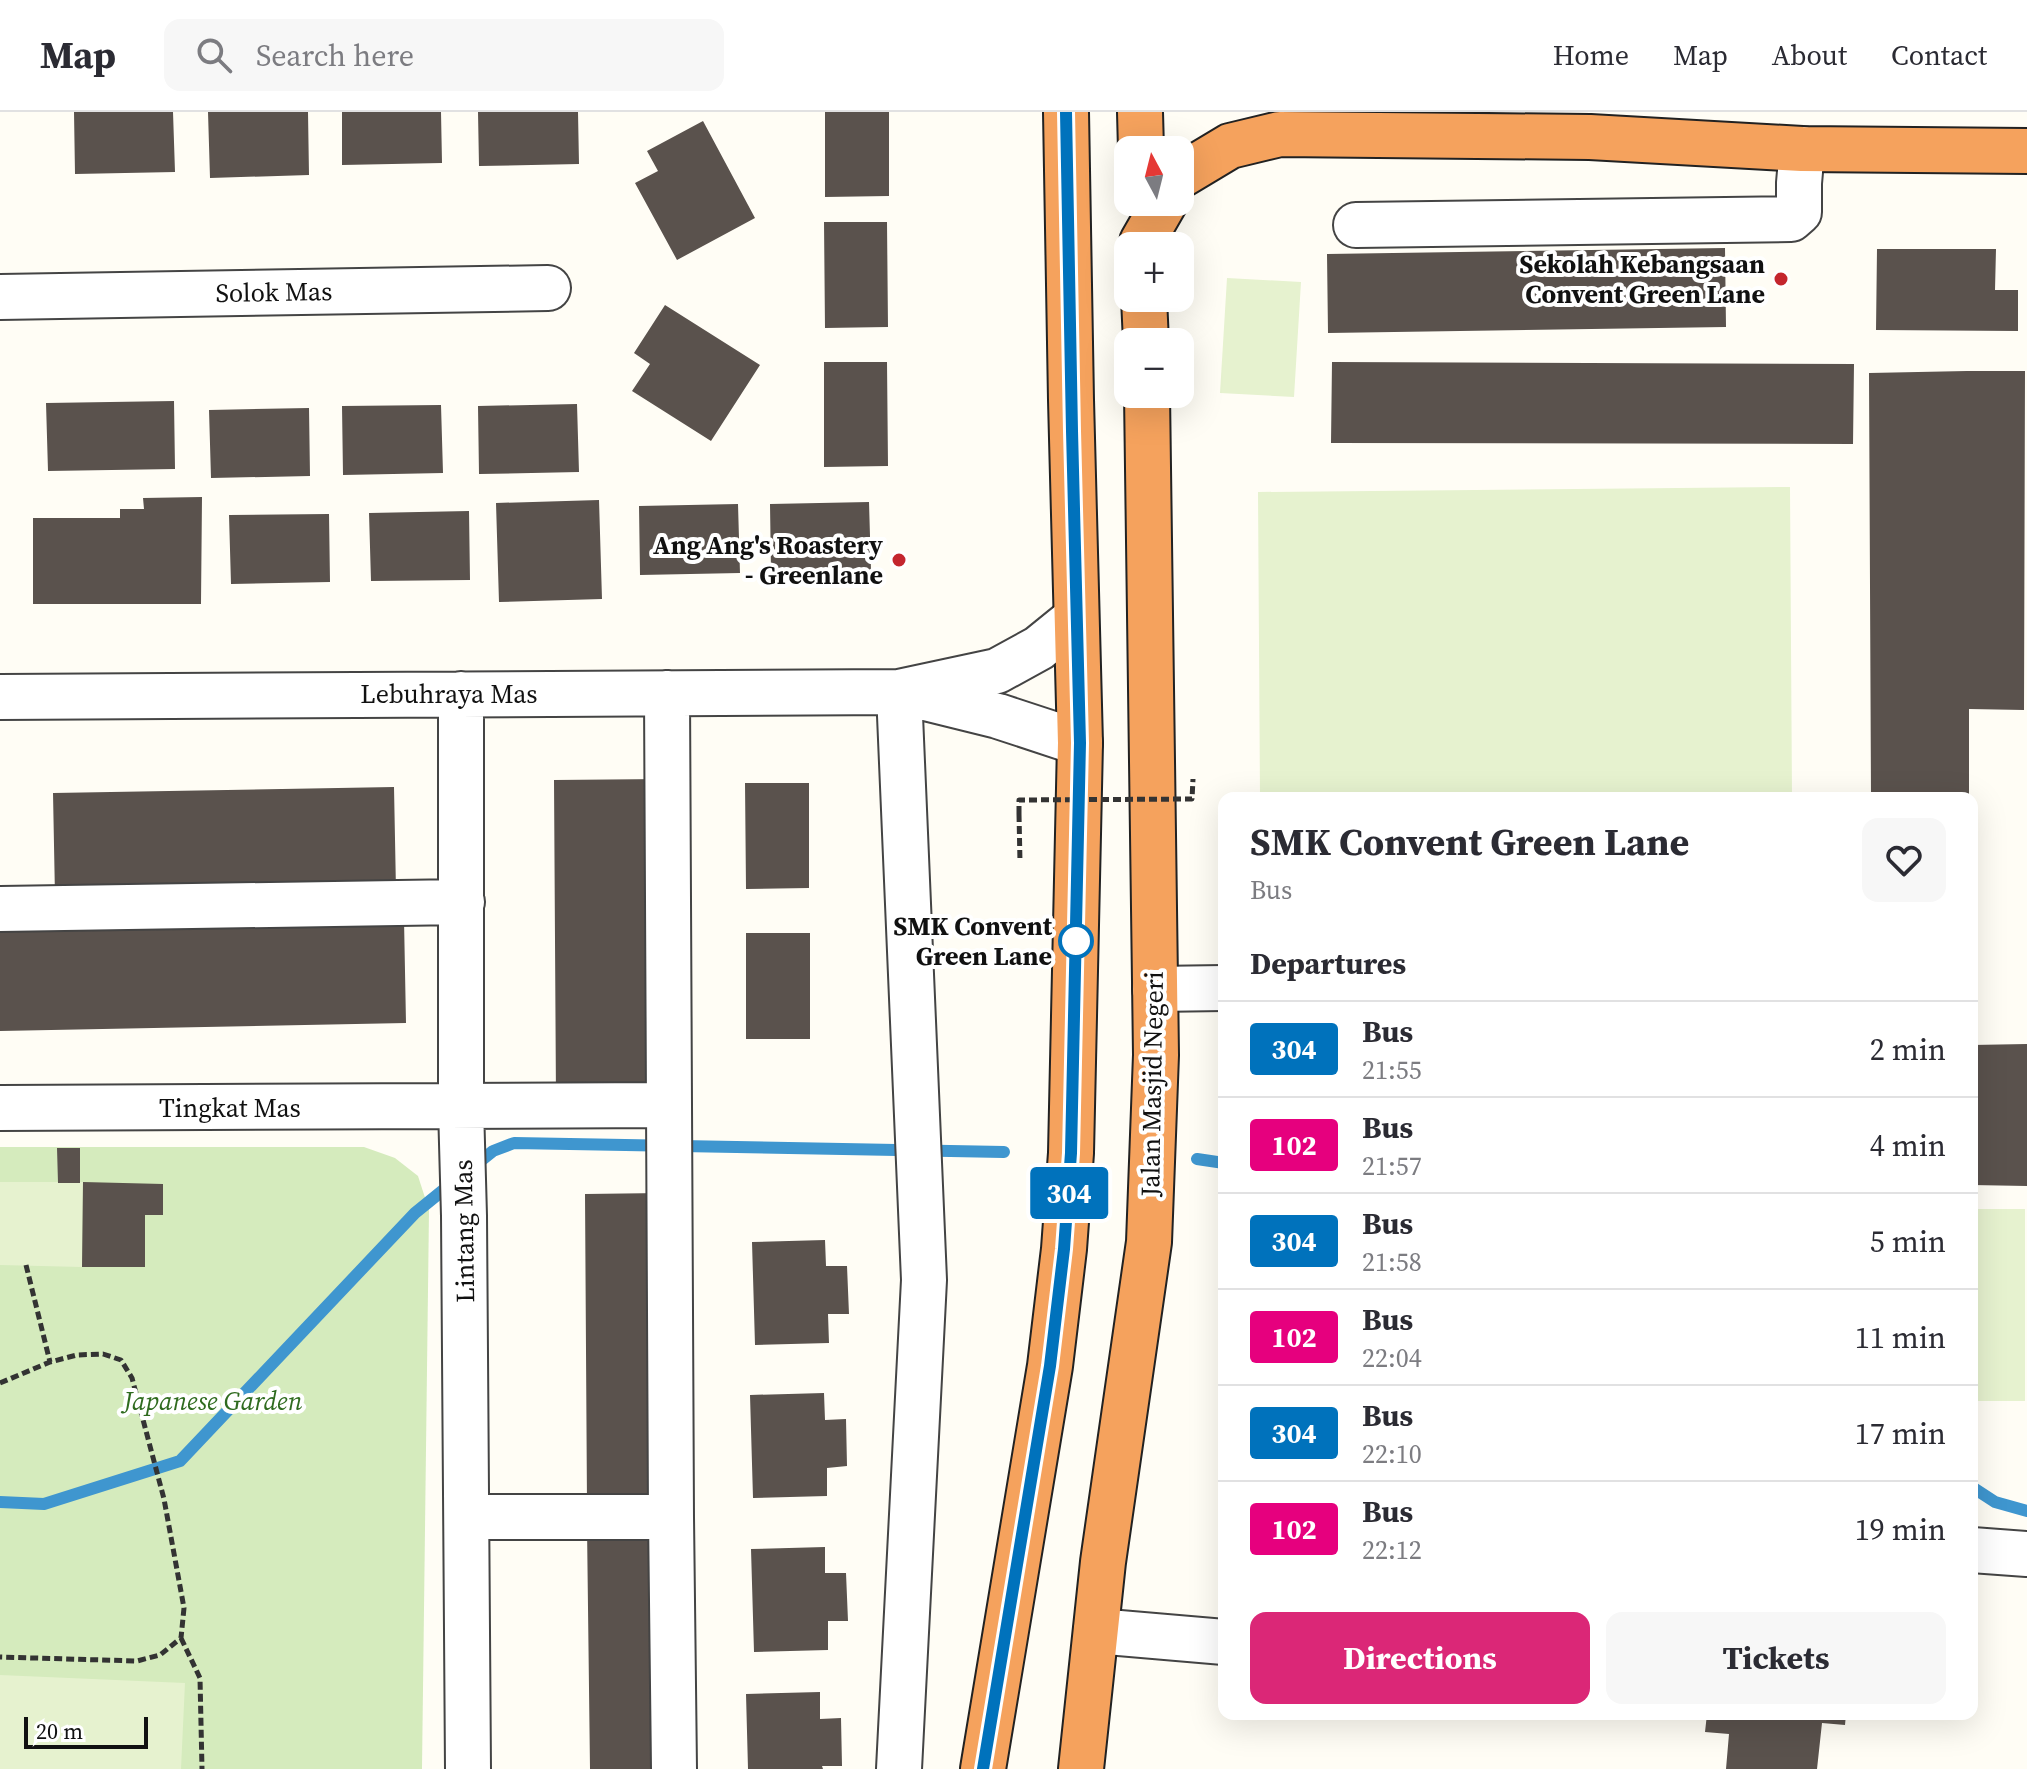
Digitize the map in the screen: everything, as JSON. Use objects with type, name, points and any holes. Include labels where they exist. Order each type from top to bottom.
[{"type":"highway","points":[[983,1769],[1050,1366],[1064,1249],[1071,1153],[1080,743],[1066,112]]},
{"type":"highway","points":[[1140,112],[1141,136]]},
{"type":"highway","points":[[1490,112],[1590,137]]},
{"type":"highway","points":[[1194,168],[1230,146],[1280,134],[1590,137],[1802,149],[2027,151]]},
{"type":"highway","name":"Jalan Masjid Negeri","points":[[1077,1763],[1149,1242],[1156,1055],[1147,408]]},
{"type":"street","points":[[1356,225],[1791,219],[1799,212],[1802,149]]},
{"type":"street","name":"Solok Mas","points":[[0,297],[548,288]]},
{"type":"street","name":"Lebuhraya Mas","points":[[0,697],[899,692],[997,671],[1039,648],[1076,618]]},
{"type":"street","name":"Lebuhraya Mas","points":[[899,692],[998,716],[1080,743]]},
{"type":"street","points":[[899,692],[924,1280],[899,1769]]},
{"type":"street","points":[[667,693],[674,1769]]},
{"type":"street","name":"Lintang Mas","points":[[461,694],[461,1107],[468,1769]]},
{"type":"street","points":[[0,909],[462,902]]},
{"type":"street","points":[[1155,989],[1218,988]]},
{"type":"street","name":"Tingkat Mas","points":[[0,1108],[461,1107],[670,1111]]},
{"type":"street","points":[[467,1517],[671,1517]]},
{"type":"street","points":[[1978,1550],[2027,1554]]},
{"type":"street","points":[[1096,1631],[1218,1641]]},
{"type":"path","points":[[1020,862],[1019,800],[1192,799],[1193,779]]},
{"type":"path","points":[[26,1265],[50,1362]]},
{"type":"path","points":[[0,1383],[50,1362],[77,1355],[103,1354],[121,1360],[132,1378],[164,1499],[184,1608],[181,1638],[200,1678],[202,1769]]},
{"type":"path","points":[[0,1657],[137,1661],[160,1655],[181,1638]]},
{"type":"green space","points":[[1227,278],[1301,282],[1294,397],[1220,393]]},
{"type":"green space","points":[[1790,487],[1792,792],[1260,792],[1258,492]]},
{"type":"green space","name":"Japanese Garden","points":[[0,1147],[364,1147],[395,1158],[418,1176],[429,1210],[422,1769],[0,1769]]},
{"type":"green space","points":[[0,1182],[83,1182],[82,1267],[0,1265]]},
{"type":"green space","points":[[1978,1209],[2025,1209],[2025,1401],[1978,1401]]},
{"type":"green space","points":[[0,1675],[185,1683],[181,1769],[0,1769]]},
{"type":"building","points":[[74,112],[173,112],[175,172],[75,174]]},
{"type":"building","points":[[208,112],[308,112],[309,175],[210,178]]},
{"type":"building","points":[[342,112],[441,112],[442,163],[342,165]]},
{"type":"building","points":[[478,112],[578,112],[579,164],[479,166]]},
{"type":"building","points":[[825,112],[889,112],[889,196],[825,197]]},
{"type":"building","points":[[703,121],[755,218],[677,260],[635,183],[658,171],[647,151]]},
{"type":"building","points":[[824,222],[887,222],[888,327],[825,328]]},
{"type":"building","points":[[1725,248],[1726,327],[1328,333],[1327,254]]},
{"type":"building","points":[[1877,249],[1996,249],[1995,290],[2018,290],[2018,331],[1876,330]]},
{"type":"building","points":[[665,305],[760,365],[711,441],[632,391],[650,364],[634,353]]},
{"type":"building","points":[[824,362],[887,362],[888,466],[824,467]]},
{"type":"building","points":[[1332,362],[1854,364],[1853,444],[1331,443]]},
{"type":"building","points":[[2025,371],[2024,710],[1969,709],[1969,792],[1871,792],[1869,373]]},
{"type":"building","points":[[174,401],[175,469],[48,471],[46,403]]},
{"type":"building","points":[[577,404],[579,472],[479,474],[478,406]]},
{"type":"building","points":[[441,405],[443,473],[343,475],[342,406]]},
{"type":"building","points":[[309,408],[310,476],[211,478],[209,410]]},
{"type":"building","points":[[202,497],[201,604],[33,604],[33,518],[120,518],[120,509],[144,509],[143,498]]},
{"type":"building","points":[[599,500],[602,599],[499,602],[496,503]]},
{"type":"building","points":[[869,502],[871,570],[771,572],[770,504]]},
{"type":"building","points":[[738,504],[740,573],[640,575],[639,506]]},
{"type":"building","points":[[469,511],[470,580],[371,581],[369,513]]},
{"type":"building","points":[[329,514],[330,582],[231,584],[229,515]]},
{"type":"building","points":[[663,779],[665,1099],[556,1100],[554,780]]},
{"type":"building","points":[[745,783],[809,783],[809,888],[746,889]]},
{"type":"building","points":[[394,787],[396,891],[55,897],[53,793]]},
{"type":"building","points":[[404,919],[406,1023],[0,1031],[0,927]]},
{"type":"building","points":[[746,933],[810,933],[810,1039],[746,1039]]},
{"type":"building","points":[[2027,1044],[2027,1186],[1978,1185],[1978,1045]]},
{"type":"building","points":[[57,1148],[80,1148],[80,1183],[58,1183]]},
{"type":"building","points":[[83,1182],[163,1184],[163,1215],[145,1215],[145,1267],[82,1267]]},
{"type":"building","points":[[662,1193],[664,1505],[587,1506],[585,1194]]},
{"type":"building","points":[[825,1240],[826,1266],[847,1266],[849,1314],[828,1314],[829,1343],[755,1345],[752,1242]]},
{"type":"building","points":[[824,1393],[825,1420],[846,1419],[847,1466],[827,1468],[827,1496],[753,1498],[750,1395]]},
{"type":"building","points":[[662,1526],[666,1769],[590,1769],[587,1527]]},
{"type":"building","points":[[825,1547],[825,1573],[846,1573],[848,1621],[828,1621],[828,1650],[754,1652],[751,1549]]},
{"type":"building","points":[[820,1692],[820,1719],[841,1718],[842,1766],[748,1769],[746,1694]]},
{"type":"building","points":[[1706,1720],[1845,1720],[1845,1725],[1822,1723],[1817,1769],[1726,1769],[1729,1734],[1705,1732]]},
{"type":"waterway","points":[[473,1167],[493,1151],[514,1143],[1004,1152]]},
{"type":"waterway","points":[[1197,1159],[1218,1162]]},
{"type":"waterway","points":[[0,1502],[44,1504],[180,1461],[415,1213],[452,1183]]},
{"type":"waterway","points":[[1978,1491],[1995,1502],[2027,1511]]},
{"type":"bus line","name":"304","points":[[983,1769],[1050,1366],[1064,1249],[1071,1153],[1080,743],[1066,112]]},
{"type":"place","name":"Sekolah Kebangsaan Convent Green Lane","points":[[1781,279]]},
{"type":"place","name":"Ang Ang's Roastery - Greenlane","points":[[899,560]]},
{"type":"place","name":"SMK Convent Green Lane","points":[[1076,941]]}]
